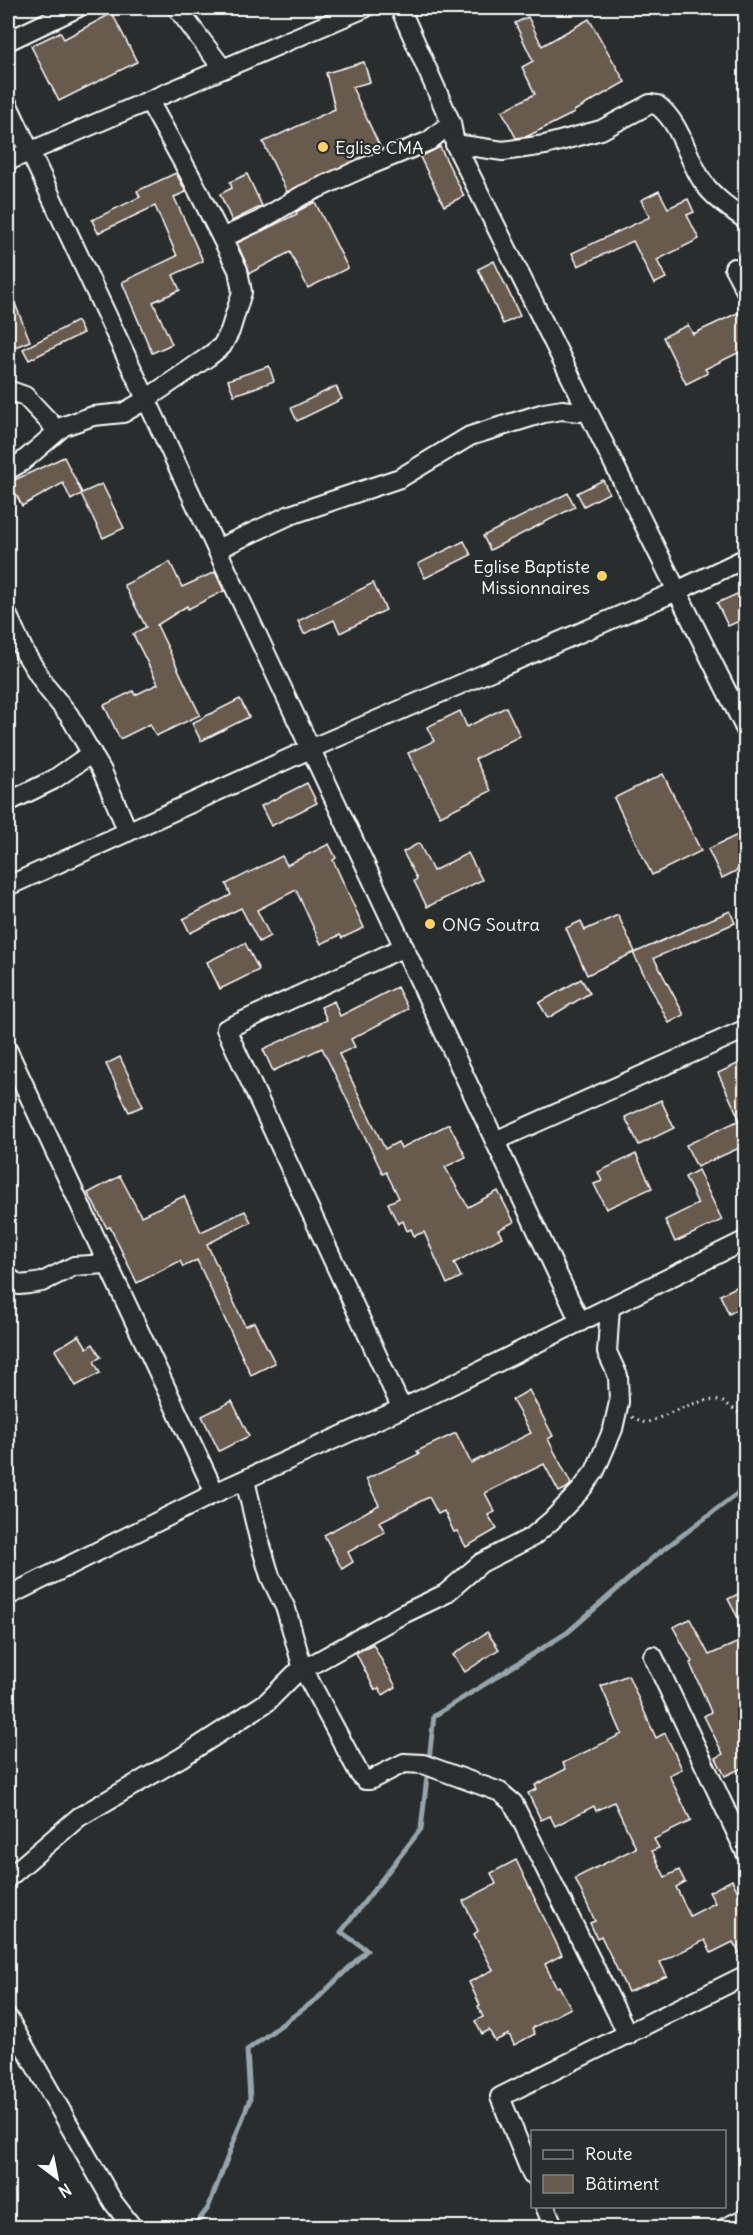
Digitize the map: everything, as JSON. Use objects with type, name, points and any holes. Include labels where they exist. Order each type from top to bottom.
[{"type":"street","points":[[8,41],[77,8]]},
{"type":"street","points":[[177,8],[223,69]]},
{"type":"street","points":[[8,161],[365,8]]},
{"type":"street","points":[[400,8],[451,123],[455,144],[746,730]]},
{"type":"street","points":[[8,470],[22,462],[57,430],[85,418],[123,412],[142,402],[208,357],[222,345],[230,331],[242,292],[238,270],[149,101]]},
{"type":"street","points":[[455,144],[503,151],[545,146],[601,130],[650,104],[657,105],[671,117],[703,181],[713,193],[746,220]]},
{"type":"street","points":[[8,105],[580,1322]]},
{"type":"street","points":[[222,238],[259,221],[303,195],[429,141],[451,123]]},
{"type":"street","points":[[734,268],[746,291]]},
{"type":"street","points":[[8,390],[25,396],[57,430]]},
{"type":"street","points":[[217,549],[290,515],[400,478],[470,436],[544,413],[562,410],[580,412],[585,407]]},
{"type":"street","points":[[8,886],[310,749],[677,591],[746,558]]},
{"type":"street","points":[[8,616],[25,653],[47,688],[69,715],[102,771],[128,832]]},
{"type":"street","points":[[8,802],[53,780],[92,753]]},
{"type":"street","points":[[402,1409],[226,1029],[404,947]]},
{"type":"street","points":[[495,1141],[746,1029]]},
{"type":"street","points":[[8,1051],[215,1493]]},
{"type":"street","points":[[8,1596],[215,1493],[402,1409],[746,1240]]},
{"type":"street","points":[[8,1277],[19,1285],[29,1284],[42,1282],[74,1266],[107,1264]]},
{"type":"street","points":[[8,1878],[80,1817],[267,1702],[303,1669],[401,1615],[445,1594],[481,1563],[532,1537],[567,1505],[595,1471],[613,1429],[617,1409],[618,1376],[607,1352],[610,1307]]},
{"type":"street","points":[[245,1480],[270,1576],[286,1609],[303,1669],[360,1775],[365,1780],[370,1780],[404,1763],[423,1764],[500,1792],[513,1803],[628,2035]]},
{"type":"street","points":[[653,1656],[746,1853]]},
{"type":"street","points":[[531,2173],[500,2097],[746,1975]]},
{"type":"street","points":[[8,2018],[113,2202],[133,2228]]},
{"type":"street","points":[[546,2208],[554,2228]]},
{"type":"street","points":[[725,2228],[746,2218]]},
{"type":"path","points":[[617,1409],[645,1423],[689,1405],[722,1402],[746,1419]]},
{"type":"building","points":[[112,13],[137,62],[59,101],[31,46],[60,32],[64,39]]},
{"type":"building","points":[[528,17],[542,46],[589,19],[625,82],[574,113],[528,136],[516,138],[502,111],[535,94],[522,67],[533,61],[515,23]]},
{"type":"building","name":"Eglise CMA","points":[[364,62],[370,82],[352,87],[381,149],[287,192],[263,142],[335,109],[326,73]]},
{"type":"building","points":[[440,147],[464,196],[444,206],[420,157]]},
{"type":"building","points":[[176,173],[186,192],[174,197],[203,261],[173,275],[180,290],[153,302],[172,344],[152,353],[122,282],[177,256],[155,206],[98,233],[92,220],[140,197],[137,191]]},
{"type":"building","points":[[247,174],[262,206],[232,221],[220,194],[232,188],[230,182]]},
{"type":"building","points":[[659,191],[668,208],[688,199],[694,212],[687,215],[699,239],[657,260],[666,278],[654,284],[633,241],[578,266],[572,253],[650,217],[641,200]]},
{"type":"building","points":[[315,202],[348,268],[308,288],[290,252],[250,273],[237,243],[297,214],[296,212]]},
{"type":"building","points":[[494,261],[520,316],[503,324],[478,269]]},
{"type":"building","points":[[8,286],[30,341],[15,347],[8,327]]},
{"type":"building","points":[[746,309],[746,349],[705,369],[708,373],[686,384],[663,337],[688,325],[693,334]]},
{"type":"building","points":[[77,321],[83,333],[29,360],[23,349]]},
{"type":"building","points":[[269,366],[274,381],[234,395],[228,380]]},
{"type":"building","points":[[336,386],[342,399],[297,421],[291,408]]},
{"type":"building","points":[[64,457],[82,493],[102,484],[124,528],[103,538],[81,494],[71,500],[63,483],[22,506],[10,482]]},
{"type":"building","points":[[603,480],[609,493],[584,506],[577,493]]},
{"type":"building","points":[[568,493],[575,507],[490,550],[483,536]]},
{"type":"building","points":[[464,541],[471,555],[425,578],[418,564]]},
{"type":"building","points":[[170,562],[182,587],[215,572],[224,591],[188,609],[187,606],[157,625],[200,715],[156,736],[150,724],[120,739],[104,705],[133,691],[135,695],[158,684],[133,634],[146,627],[124,585]]},
{"type":"building","points":[[373,583],[386,610],[340,633],[334,620],[304,634],[298,621]]},
{"type":"building","points":[[746,590],[746,618],[728,626],[717,603]]},
{"type":"building","points":[[240,699],[249,717],[201,741],[192,723]]},
{"type":"building","points":[[506,707],[520,736],[475,759],[491,791],[440,816],[408,753],[434,741],[427,727],[460,711],[467,727]]},
{"type":"building","points":[[663,774],[701,851],[652,875],[614,798]]},
{"type":"building","points":[[307,783],[317,803],[271,826],[261,806]]},
{"type":"building","points":[[746,831],[746,866],[722,878],[708,849]]},
{"type":"building","points":[[419,843],[433,871],[468,853],[482,880],[427,907],[414,881],[417,879],[403,852]]},
{"type":"building","points":[[329,844],[336,858],[333,860],[364,928],[342,938],[340,935],[321,944],[296,890],[257,910],[270,936],[259,942],[241,908],[190,933],[183,919],[231,895],[226,884],[282,856],[287,865]]},
{"type":"building","points":[[730,911],[735,923],[654,958],[684,1015],[669,1023],[633,953],[587,975],[566,928],[581,921],[585,930],[618,915],[634,953]]},
{"type":"building","points":[[245,943],[259,970],[220,989],[207,962]]},
{"type":"building","points":[[581,979],[590,993],[548,1018],[539,1003]]},
{"type":"building","points":[[397,987],[408,1009],[351,1039],[355,1047],[339,1054],[385,1149],[398,1142],[401,1148],[449,1124],[466,1157],[445,1167],[468,1207],[498,1191],[514,1222],[498,1230],[502,1237],[454,1263],[461,1277],[447,1284],[424,1232],[414,1236],[411,1229],[407,1231],[403,1221],[398,1224],[388,1203],[399,1198],[386,1172],[383,1174],[322,1048],[273,1071],[263,1049],[327,1020],[321,1007],[334,1001],[340,1016]]},
{"type":"building","points":[[120,1057],[143,1106],[129,1112],[106,1064]]},
{"type":"building","points":[[746,1060],[746,1145],[697,1167],[686,1145],[740,1120],[718,1073]]},
{"type":"building","points":[[661,1100],[674,1128],[639,1145],[625,1117]]},
{"type":"building","points":[[636,1154],[652,1188],[606,1209],[594,1184],[602,1181],[598,1172]]},
{"type":"building","points":[[698,1170],[722,1220],[675,1242],[665,1220],[698,1204],[685,1177]]},
{"type":"building","points":[[120,1176],[141,1216],[184,1196],[201,1232],[245,1211],[251,1222],[207,1244],[245,1326],[254,1322],[275,1363],[251,1375],[197,1260],[183,1267],[180,1261],[137,1283],[110,1227],[107,1228],[88,1193]]},
{"type":"building","points":[[746,1282],[746,1305],[729,1314],[720,1295]]},
{"type":"building","points":[[79,1335],[87,1348],[93,1344],[101,1357],[94,1361],[100,1373],[76,1386],[55,1350]]},
{"type":"building","points":[[529,1390],[553,1436],[548,1439],[571,1484],[567,1488],[559,1492],[544,1464],[485,1493],[495,1512],[488,1515],[497,1529],[466,1547],[457,1531],[454,1532],[444,1511],[438,1514],[429,1497],[379,1522],[385,1532],[348,1552],[353,1562],[342,1569],[324,1535],[379,1505],[366,1479],[419,1454],[417,1451],[456,1433],[471,1463],[531,1433],[512,1400]]},
{"type":"building","points":[[232,1401],[249,1436],[219,1451],[202,1416]]},
{"type":"building","points":[[746,1590],[746,1633],[728,1599]]},
{"type":"building","points":[[690,1619],[709,1655],[746,1639],[746,1766],[725,1776],[716,1758],[723,1754],[704,1716],[711,1712],[690,1663],[692,1662],[673,1627]]},
{"type":"building","points":[[487,1632],[499,1649],[465,1672],[453,1655]]},
{"type":"building","points":[[373,1644],[396,1687],[383,1695],[379,1688],[375,1690],[356,1653]]},
{"type":"building","points":[[628,1675],[656,1738],[665,1733],[682,1769],[669,1775],[691,1821],[654,1839],[659,1848],[652,1851],[665,1877],[679,1870],[685,1882],[676,1887],[690,1916],[715,1903],[709,1892],[732,1880],[746,1908],[746,1964],[733,1942],[711,1953],[705,1940],[660,1962],[667,1976],[628,1992],[601,1936],[597,1938],[590,1923],[595,1921],[575,1878],[636,1848],[614,1802],[596,1811],[594,1806],[555,1826],[550,1816],[541,1820],[528,1793],[537,1789],[535,1785],[566,1769],[563,1763],[622,1734],[601,1686]]},
{"type":"building","points":[[516,1860],[562,1955],[545,1964],[556,1987],[559,1986],[571,2008],[532,2028],[535,2034],[514,2045],[509,2034],[495,2041],[489,2030],[482,2034],[475,2021],[483,2017],[469,1982],[493,1970],[474,1934],[478,1931],[463,1901],[496,1884],[491,1873]]},
{"type":"waterway","points":[[193,2228],[208,2208],[250,2099],[247,2050],[318,1998],[367,1950],[341,1932],[421,1829],[434,1716],[568,1632],[655,1556],[746,1487]]},
{"type":"place","name":"Eglise CMA","points":[[323,147]]},
{"type":"place","name":"Eglise Baptiste Missionnaires","points":[[602,576]]},
{"type":"place","name":"ONG Soutra","points":[[430,924]]}]
